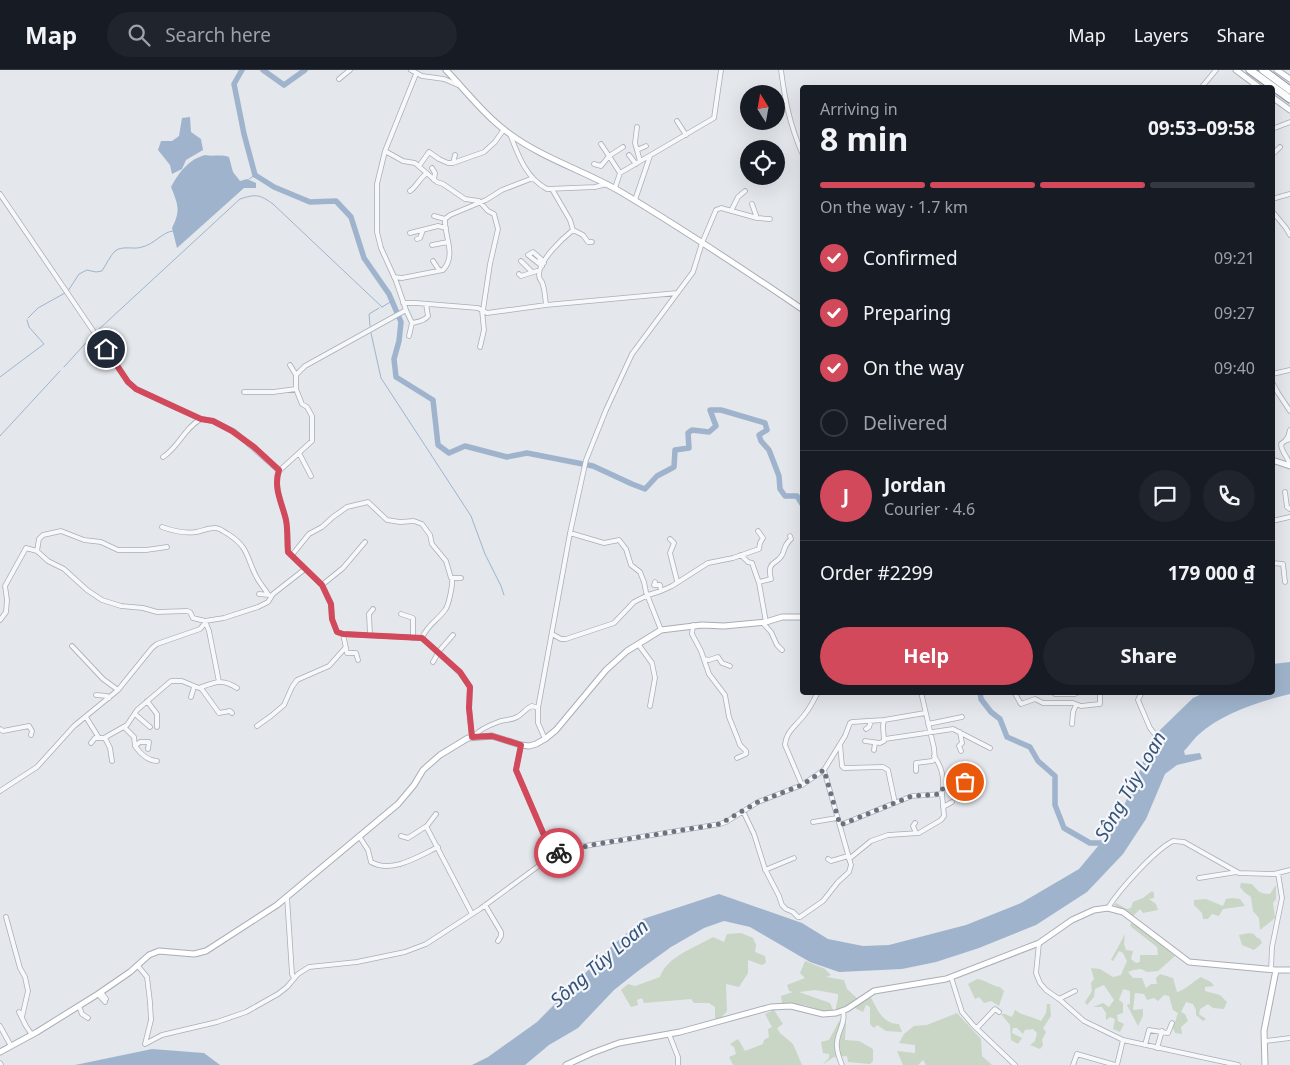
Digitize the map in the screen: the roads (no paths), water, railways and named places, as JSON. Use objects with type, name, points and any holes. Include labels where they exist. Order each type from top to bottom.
[{"type":"highway","points":[[1250,70],[1271,85]]},
{"type":"highway","points":[[1263,70],[1290,90]]},
{"type":"highway","points":[[1275,88],[1290,99]]},
{"type":"street","points":[[339,78],[350,70]]},
{"type":"street","points":[[411,70],[416,74],[444,79],[461,86]]},
{"type":"street","points":[[446,70],[491,118],[510,134],[615,188],[800,308]]},
{"type":"street","points":[[615,188],[620,173],[714,118],[721,70]]},
{"type":"street","points":[[780,70],[786,107],[800,148]]},
{"type":"street","points":[[1204,85],[1216,70]]},
{"type":"street","points":[[1236,70],[1256,85]]},
{"type":"street","points":[[1277,70],[1290,79]]},
{"type":"street","points":[[409,336],[412,323],[381,248],[377,232],[377,184],[385,151],[416,74]]},
{"type":"street","points":[[1275,99],[1290,110]]},
{"type":"street","points":[[677,121],[686,135]]},
{"type":"street","points":[[1275,128],[1290,122]]},
{"type":"street","points":[[637,127],[635,143],[640,161]]},
{"type":"street","points":[[419,166],[429,152],[439,159],[453,163],[484,152],[495,142],[504,129]]},
{"type":"street","points":[[510,134],[520,158],[533,178],[542,186],[552,189],[595,187],[607,184]]},
{"type":"street","points":[[602,144],[620,173]]},
{"type":"street","points":[[637,150],[646,146]]},
{"type":"street","points":[[1275,152],[1280,147]]},
{"type":"street","points":[[594,164],[601,166],[609,156],[624,148]]},
{"type":"street","points":[[385,151],[403,162],[415,163],[434,180],[443,184],[462,198],[476,200],[494,214],[498,226],[483,310],[484,330],[480,347]]},
{"type":"street","points":[[453,163],[455,155]]},
{"type":"street","points":[[629,155],[636,164]]},
{"type":"street","points":[[635,200],[650,156]]},
{"type":"street","points":[[432,168],[435,173],[434,180]]},
{"type":"street","points":[[410,191],[416,187],[418,181],[426,174]]},
{"type":"street","points":[[445,219],[450,215],[481,203],[502,190],[533,178]]},
{"type":"street","points":[[552,189],[570,220],[573,230],[583,235],[588,242],[592,242]]},
{"type":"street","points":[[731,211],[738,197],[745,191]]},
{"type":"street","points":[[0,194],[131,385],[201,419],[213,421],[238,434],[279,470]]},
{"type":"street","points":[[1275,198],[1290,194]]},
{"type":"street","points":[[752,204],[756,218]]},
{"type":"street","points":[[545,739],[538,723],[538,708],[570,533],[586,460],[606,410],[632,354],[693,272],[702,243],[716,210],[721,208],[756,218],[770,219]]},
{"type":"street","points":[[1275,215],[1290,236]]},
{"type":"street","points":[[434,216],[445,219]]},
{"type":"street","points":[[394,277],[402,278],[443,270],[451,254],[445,219]]},
{"type":"street","points":[[410,234],[438,226],[446,228]]},
{"type":"street","points":[[417,239],[420,238],[423,230]]},
{"type":"street","points":[[546,305],[545,290],[538,277],[539,272],[566,234],[573,230]]},
{"type":"street","points":[[432,245],[448,242]]},
{"type":"street","points":[[433,261],[439,270]]},
{"type":"street","points":[[521,262],[532,272]]},
{"type":"street","points":[[519,274],[521,276],[536,271],[539,272]]},
{"type":"street","points":[[403,303],[478,308],[487,313],[546,305],[677,293]]},
{"type":"street","points":[[412,323],[427,318],[426,304]]},
{"type":"street","points":[[296,375],[305,366],[406,310]]},
{"type":"street","points":[[290,365],[296,375],[296,390],[302,404],[307,407],[312,416],[312,441],[279,470],[277,478],[278,493],[286,520],[288,552],[322,585],[331,604],[334,627],[337,632],[343,634],[423,639],[460,672],[470,687],[469,708],[473,736]]},
{"type":"street","points":[[1275,373],[1290,370]]},
{"type":"street","points":[[1275,388],[1290,410]]},
{"type":"street","points":[[244,392],[296,390]]},
{"type":"street","points":[[162,457],[172,449],[190,427],[201,419]]},
{"type":"street","points":[[1290,430],[1288,437],[1281,444],[1290,466]]},
{"type":"street","points":[[1284,441],[1290,439]]},
{"type":"street","points":[[299,452],[310,476]]},
{"type":"street","points":[[1275,461],[1290,466]]},
{"type":"street","points":[[1285,492],[1287,507],[1290,509]]},
{"type":"street","points":[[292,555],[309,534],[322,527],[347,507],[368,502],[387,520],[400,522],[414,521],[422,524],[430,535],[432,544],[446,561],[453,585],[446,609],[425,631],[423,639]]},
{"type":"street","points":[[1275,520],[1290,517]]},
{"type":"street","points":[[162,528],[187,533],[214,528],[220,529],[237,540],[242,546],[249,556],[249,561],[255,574],[270,595]]},
{"type":"street","points":[[37,550],[39,540],[43,535],[61,531],[84,540],[101,542],[118,550],[146,550],[168,547]]},
{"type":"street","points":[[552,634],[560,639],[566,639],[614,624],[630,605],[648,595],[661,591],[708,563],[759,549],[763,538],[758,531]]},
{"type":"street","points":[[570,533],[604,543],[619,540],[626,548],[631,565],[640,572],[662,630]]},
{"type":"street","points":[[759,582],[771,580],[770,565],[783,555],[786,544],[791,539],[790,536]]},
{"type":"street","points":[[670,539],[674,543],[670,553],[677,582]]},
{"type":"street","points":[[322,585],[342,568],[365,542]]},
{"type":"street","points":[[0,620],[6,612],[5,586],[26,548],[37,550],[48,561],[64,569],[87,590],[102,600],[116,605],[143,608],[157,612],[187,611],[190,612],[193,618],[205,621],[254,609],[268,602],[270,595],[304,568]]},
{"type":"street","points":[[741,555],[748,562],[752,563],[759,582],[764,622],[777,645],[782,650]]},
{"type":"street","points":[[1275,564],[1283,565],[1285,582]]},
{"type":"street","points":[[452,578],[461,578]]},
{"type":"street","points":[[655,582],[654,585],[660,585],[661,591]]},
{"type":"street","points":[[259,594],[270,595]]},
{"type":"street","points":[[370,635],[369,614],[373,609]]},
{"type":"street","points":[[401,614],[413,618],[413,638]]},
{"type":"street","points":[[473,736],[492,736],[521,745],[536,744],[545,739],[556,730],[606,670],[624,654],[662,630],[693,626],[724,626],[764,622],[782,617],[800,617]]},
{"type":"street","points":[[205,621],[209,631],[219,682]]},
{"type":"street","points":[[0,791],[37,767],[74,726],[118,690],[157,644],[200,629],[206,623],[205,621]]},
{"type":"street","points":[[693,626],[692,634],[709,674],[725,695],[729,718],[740,745],[746,751],[746,754],[737,758]]},
{"type":"street","points":[[343,634],[347,654],[355,652]]},
{"type":"street","points":[[432,662],[453,635]]},
{"type":"street","points":[[638,644],[652,662],[655,678],[650,706]]},
{"type":"street","points":[[72,646],[103,679],[118,690]]},
{"type":"street","points":[[257,726],[284,705],[297,680],[329,666],[345,648]]},
{"type":"street","points":[[352,657],[355,652]]},
{"type":"street","points":[[355,652],[357,653],[358,660]]},
{"type":"street","points":[[704,659],[708,660],[718,657],[722,663],[730,666]]},
{"type":"street","points":[[91,743],[95,738],[103,739],[127,725],[147,701],[172,681],[182,681],[200,688],[225,681],[237,688]]},
{"type":"street","points":[[191,697],[194,687]]},
{"type":"street","points":[[200,688],[219,713],[230,711],[232,713]]},
{"type":"street","points":[[96,695],[109,698]]},
{"type":"street","points":[[802,785],[785,745],[785,740],[788,732],[804,716],[816,695]]},
{"type":"street","points":[[916,771],[916,764],[932,762],[935,759],[922,695]]},
{"type":"street","points":[[1016,695],[1022,704],[1035,699],[1043,703],[1073,703],[1087,706],[1100,704],[1100,695]]},
{"type":"street","points":[[1140,695],[1138,700],[1150,728],[1157,737]]},
{"type":"street","points":[[147,701],[157,714],[157,727]]},
{"type":"street","points":[[1072,724],[1076,705]]},
{"type":"street","points":[[0,1052],[32,1035],[55,1018],[100,993],[138,966],[149,955],[159,951],[194,954],[206,951],[286,897],[398,804],[414,785],[423,770],[440,755],[498,721],[507,721],[519,717],[528,707],[538,708]]},
{"type":"street","points":[[138,966],[147,977],[150,1002],[150,1025],[145,1044],[162,1036],[217,1022],[246,1012],[278,994],[294,978],[309,967],[357,962],[405,952],[438,938],[553,856],[573,848],[720,824],[758,802],[802,785],[824,770],[850,723],[861,720],[884,720],[925,713]]},
{"type":"street","points":[[135,714],[150,727]]},
{"type":"street","points":[[86,717],[96,735],[103,739],[110,748],[112,761]]},
{"type":"street","points":[[928,724],[962,717]]},
{"type":"street","points":[[884,720],[885,739]]},
{"type":"street","points":[[866,728],[869,727],[871,721]]},
{"type":"street","points":[[0,729],[3,731],[29,726],[32,731],[31,735]]},
{"type":"street","points":[[124,727],[134,737],[134,746],[146,758],[151,761],[157,761]]},
{"type":"street","points":[[865,740],[882,742],[885,739],[953,729],[990,748]]},
{"type":"street","points":[[960,732],[962,742],[959,746],[961,751]]},
{"type":"street","points":[[134,746],[140,742],[149,742],[148,749]]},
{"type":"street","points":[[874,750],[875,742]]},
{"type":"street","points":[[840,744],[842,766],[844,768],[883,767],[888,770],[895,803]]},
{"type":"street","points":[[521,745],[516,770],[553,856]]},
{"type":"street","points":[[828,860],[849,858],[863,846],[880,837],[916,833],[942,819],[942,794],[944,786],[940,765],[934,756]]},
{"type":"street","points":[[944,786],[965,782],[963,764]]},
{"type":"street","points":[[743,810],[754,834],[765,870],[783,907],[799,917],[823,901],[850,869],[849,858],[824,770]]},
{"type":"street","points":[[840,825],[912,796],[942,794]]},
{"type":"street","points":[[943,807],[952,802]]},
{"type":"street","points":[[401,836],[408,838],[426,827],[436,814]]},
{"type":"street","points":[[813,822],[837,818]]},
{"type":"street","points":[[915,823],[913,826],[916,833]]},
{"type":"street","points":[[426,827],[472,914]]},
{"type":"street","points":[[359,836],[368,850],[371,862],[386,866],[407,862],[438,847]]},
{"type":"street","points":[[1108,908],[1150,859],[1174,841],[1184,842],[1244,875],[1278,874],[1290,870]]},
{"type":"street","points":[[765,870],[794,858]]},
{"type":"street","points":[[1199,878],[1237,872]]},
{"type":"street","points":[[1264,1065],[1266,1020],[1274,970],[1272,947],[1282,898],[1278,874]]},
{"type":"street","points":[[286,897],[291,966],[294,978]]},
{"type":"street","points":[[485,905],[501,932],[498,941]]},
{"type":"street","points":[[566,1065],[619,1043],[669,1034],[778,1006],[791,1006],[829,1015],[843,1011],[870,993],[878,990],[951,977],[1039,943],[1072,920],[1094,910],[1108,908],[1124,912],[1189,962],[1290,970]]},
{"type":"street","points":[[6,917],[28,991],[22,1017]]},
{"type":"street","points":[[1039,943],[1036,957],[1036,977],[1046,990],[1060,999],[1084,1021],[1123,1040],[1238,1065]]},
{"type":"street","points":[[951,977],[962,1012],[1015,1065]]},
{"type":"street","points":[[1060,999],[1075,991]]},
{"type":"street","points":[[100,993],[105,1000]]},
{"type":"street","points":[[79,1006],[82,1014],[88,1018]]},
{"type":"street","points":[[976,1028],[994,1009],[999,1012]]},
{"type":"street","points":[[842,1065],[836,1043],[844,1019],[843,1011]]},
{"type":"street","points":[[19,1012],[32,1035]]},
{"type":"street","points":[[1145,1045],[1149,1030],[1169,1032],[1172,1023]]},
{"type":"street","points":[[0,1026],[11,1046]]},
{"type":"street","points":[[1157,1048],[1162,1031]]},
{"type":"street","points":[[669,1034],[678,1057],[678,1065]]},
{"type":"street","points":[[1265,1041],[1290,1038]]},
{"type":"street","points":[[1073,1065],[1076,1054],[1116,1065],[1123,1040]]},
{"type":"water","points":[[190,117],[191,132],[201,139],[203,150],[186,160],[182,169],[172,174],[170,165],[158,150],[161,141],[172,141],[179,136],[182,118]]},
{"type":"water","points":[[205,155],[229,157],[233,172],[240,181],[247,179],[256,183],[256,188],[244,188],[177,248],[172,228],[177,217],[178,208],[171,187],[185,167]]},
{"type":"water","name":"Sông Túy Loan","points":[[1290,662],[1290,694],[1241,709],[1218,721],[1197,736],[1184,751],[1185,755],[1200,753],[1202,759],[1177,765],[1165,774],[1146,819],[1123,854],[1087,892],[1036,925],[979,948],[936,962],[902,969],[839,972],[810,962],[750,927],[724,921],[704,928],[671,947],[614,990],[578,1028],[549,1045],[525,1065],[472,1065],[488,1057],[537,1022],[612,946],[643,919],[719,894],[802,923],[828,939],[863,946],[889,945],[966,925],[1021,903],[1079,869],[1099,845],[1119,816],[1139,773],[1147,750],[1160,730],[1193,698],[1200,695],[1275,695],[1275,664]]},
{"type":"water","points":[[152,1049],[204,1053],[220,1065],[75,1065]]},
{"type":"waterway","points":[[242,70],[234,84],[255,175],[274,187],[310,202],[336,201],[351,217],[364,258],[389,294],[401,322],[399,341],[394,359],[396,377],[433,400],[438,445],[449,453],[465,446],[507,457],[527,453],[593,466],[645,489],[657,476],[674,467],[675,450],[689,448],[688,433],[692,430],[709,432],[716,426],[710,410],[721,410],[765,423],[767,430],[759,435],[761,441],[769,450],[779,476],[780,489],[785,496],[797,496],[800,501]]},
{"type":"waterway","points":[[263,70],[284,85],[305,70]]},
{"type":"waterway","points":[[249,179],[255,175]]},
{"type":"waterway","points":[[97,331],[240,199],[250,196],[264,198],[273,204],[382,307]]},
{"type":"waterway","points":[[68,291],[79,274],[87,270],[102,271],[118,249],[139,248],[173,231]]},
{"type":"waterway","points":[[28,318],[38,308],[65,293]]},
{"type":"waterway","points":[[382,307],[392,301]]},
{"type":"waterway","points":[[370,326],[369,314],[379,308]]},
{"type":"waterway","points":[[0,377],[44,344],[29,327],[27,320]]},
{"type":"waterway","points":[[371,333],[381,378],[471,516],[485,554],[504,595]]},
{"type":"waterway","points":[[64,367],[94,334]]},
{"type":"waterway","points":[[0,436],[60,371]]},
{"type":"waterway","name":"Sông Túy Loan","points":[[980,695],[981,699],[991,712],[1000,719],[1007,737],[1030,747],[1038,761],[1055,776],[1055,805],[1064,828],[1090,843],[1107,843]]}]
